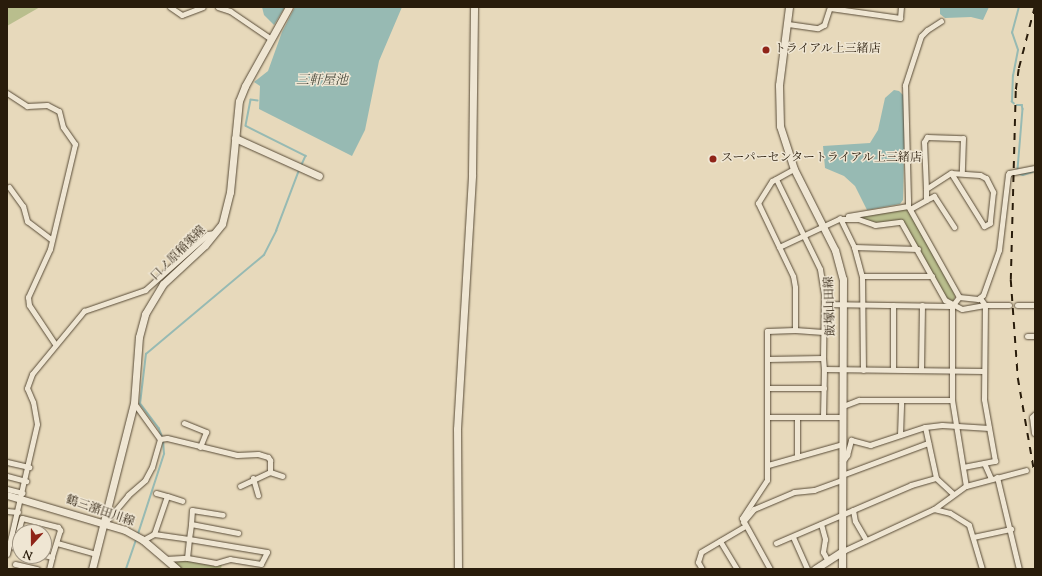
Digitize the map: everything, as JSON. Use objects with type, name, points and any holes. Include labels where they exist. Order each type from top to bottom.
[{"type":"main road","name":"口ノ原稲築線","points":[[92,569],[134,402],[139,337],[148,305],[163,284],[217,232],[227,209],[239,101],[289,7]]},
{"type":"main road","points":[[458,569],[457,428],[472,174],[474,7]]},
{"type":"main road","name":"飯塚山田線","points":[[789,7],[778,106],[780,126],[794,169],[824,226],[840,266],[845,304],[842,444],[842,569]]},
{"type":"main road","points":[[235,138],[319,176]]},
{"type":"main road","name":"鶴三潴田川線","points":[[7,495],[22,495],[125,530],[143,540],[174,568]]},
{"type":"main road","points":[[815,569],[843,551]]},
{"type":"street","points":[[170,7],[182,15],[203,7]]},
{"type":"street","points":[[218,7],[230,11],[271,39]]},
{"type":"street","points":[[788,24],[818,28],[824,25],[830,8],[900,18],[901,7]]},
{"type":"street","points":[[941,21],[921,36],[905,85],[910,208],[959,297]]},
{"type":"street","points":[[7,93],[28,106],[47,105],[59,111],[63,127],[74,140],[75,148],[52,240],[28,297],[32,310],[54,344]]},
{"type":"street","points":[[926,200],[924,142],[927,138],[963,138],[962,172]]},
{"type":"street","points":[[980,298],[991,279],[999,250],[1008,175],[1035,168]]},
{"type":"street","points":[[794,169],[776,179],[760,197],[758,208],[793,276],[795,330]]},
{"type":"street","points":[[926,188],[951,172],[962,172],[986,178],[993,192],[990,223],[984,226],[951,172]]},
{"type":"street","points":[[776,179],[820,269],[824,304],[823,417]]},
{"type":"street","points":[[9,187],[23,206],[27,221],[52,240]]},
{"type":"street","points":[[779,247],[839,219],[910,208],[934,196],[954,227]]},
{"type":"street","points":[[839,219],[854,247],[862,276],[862,370]]},
{"type":"street","points":[[839,219],[858,219],[876,225],[902,222],[945,300],[952,306]]},
{"type":"street","points":[[15,524],[29,468],[37,424],[27,384],[32,374],[54,344],[84,311],[145,290],[208,234],[217,232]]},
{"type":"street","points":[[854,247],[918,249]]},
{"type":"street","points":[[862,276],[932,276]]},
{"type":"street","points":[[959,297],[980,298]]},
{"type":"street","points":[[959,297],[952,306],[952,400],[966,486]]},
{"type":"street","points":[[963,467],[995,461],[984,399],[985,305],[980,298]]},
{"type":"street","points":[[824,304],[952,306],[970,309],[985,305],[1009,305]]},
{"type":"street","points":[[1017,304],[1035,305]]},
{"type":"street","points":[[893,305],[893,370]]},
{"type":"street","points":[[922,305],[922,369]]},
{"type":"street","points":[[770,569],[744,524],[744,512],[765,486],[768,465],[767,331],[795,330],[823,332]]},
{"type":"street","points":[[1027,336],[1035,336]]},
{"type":"street","points":[[767,358],[823,358]]},
{"type":"street","points":[[824,369],[984,370]]},
{"type":"street","points":[[767,388],[824,388]]},
{"type":"street","points":[[843,406],[859,400],[952,400]]},
{"type":"street","points":[[900,435],[901,400]]},
{"type":"street","points":[[134,402],[160,439]]},
{"type":"street","points":[[1034,433],[1032,417],[1035,414]]},
{"type":"street","points":[[768,417],[843,417]]},
{"type":"street","points":[[796,417],[797,457]]},
{"type":"street","points":[[184,423],[206,432],[200,447]]},
{"type":"street","points":[[842,462],[847,455],[851,440],[870,446],[925,427],[956,425],[989,428]]},
{"type":"street","points":[[925,427],[936,478],[953,494]]},
{"type":"street","points":[[160,439],[167,438],[237,455],[264,456],[270,460],[270,472]]},
{"type":"street","points":[[104,524],[128,495],[145,480],[152,467],[160,439]]},
{"type":"street","points":[[702,569],[698,556],[744,524],[754,509],[794,492],[814,490],[928,443]]},
{"type":"street","points":[[768,465],[842,444]]},
{"type":"street","points":[[7,462],[29,468]]},
{"type":"street","points":[[984,463],[992,479]]},
{"type":"street","points":[[843,551],[934,509],[966,486],[1026,470]]},
{"type":"street","points":[[240,486],[253,478],[270,472],[282,476]]},
{"type":"street","points":[[7,476],[26,481]]},
{"type":"street","points":[[998,477],[1011,528],[1019,569]]},
{"type":"street","points":[[253,478],[258,495]]},
{"type":"street","points":[[776,543],[793,537],[842,514],[936,478]]},
{"type":"street","points":[[7,489],[22,495]]},
{"type":"street","points":[[156,493],[182,501]]},
{"type":"street","points":[[154,534],[166,496]]},
{"type":"street","points":[[934,509],[961,519],[969,525],[982,569]]},
{"type":"street","points":[[187,558],[192,510],[223,515]]},
{"type":"street","points":[[853,510],[854,521],[866,540]]},
{"type":"street","points":[[7,511],[18,512]]},
{"type":"street","points":[[20,524],[22,518],[45,524]]},
{"type":"street","points":[[191,524],[238,533]]},
{"type":"street","points":[[820,524],[825,539],[824,552],[828,561]]},
{"type":"street","points":[[52,526],[60,528],[52,557]]},
{"type":"street","points":[[973,537],[1011,528]]},
{"type":"street","points":[[7,554],[8,541],[12,531]]},
{"type":"street","points":[[143,540],[154,534],[267,552],[261,564],[230,559],[216,563],[187,558],[165,559]]},
{"type":"street","points":[[793,537],[807,569]]},
{"type":"street","points":[[720,541],[737,569]]},
{"type":"street","points":[[57,543],[96,554]]},
{"type":"street","points":[[15,564],[37,569]]},
{"type":"green space","points":[[7,7],[40,7],[7,26]]},
{"type":"green space","points":[[905,208],[909,210],[955,295],[954,302],[948,301],[903,221],[876,223],[862,219],[862,216]]},
{"type":"green space","points":[[182,560],[216,566],[222,564],[221,569],[180,569],[174,564]]},
{"type":"water","points":[[262,7],[285,7],[274,25],[264,15]]},
{"type":"water","name":"三軒屋池","points":[[295,7],[402,7],[379,61],[365,130],[352,156],[259,109],[260,86],[254,82],[268,71],[282,32]]},
{"type":"water","points":[[940,7],[989,7],[983,20],[971,17],[945,18],[940,14]]},
{"type":"water","points":[[894,90],[899,91],[903,95],[905,117],[903,200],[900,204],[867,210],[855,186],[844,176],[825,168],[823,146],[870,143],[878,130],[885,98]]},
{"type":"waterway","points":[[1014,104],[1012,102],[1013,76],[1018,50],[1012,33],[1019,7]]},
{"type":"waterway","points":[[258,101],[251,100],[246,126],[306,156],[302,165]]},
{"type":"waterway","points":[[1017,105],[1022,105],[1023,109],[1018,170]]},
{"type":"waterway","points":[[162,437],[159,429],[140,404],[146,354],[264,255],[276,231],[299,170]]},
{"type":"waterway","points":[[1018,173],[1023,175],[1035,171]]},
{"type":"waterway","points":[[138,534],[164,454],[163,440]]},
{"type":"waterway","points":[[126,569],[136,540]]},
{"type":"railway","points":[[1035,7],[1019,69],[1016,91],[1011,280],[1018,378],[1035,475]]},
{"type":"place","name":"トライアル上三緒店","points":[[766,50]]},
{"type":"place","name":"スーパーセンタートライアル上三緒店","points":[[713,159]]}]
